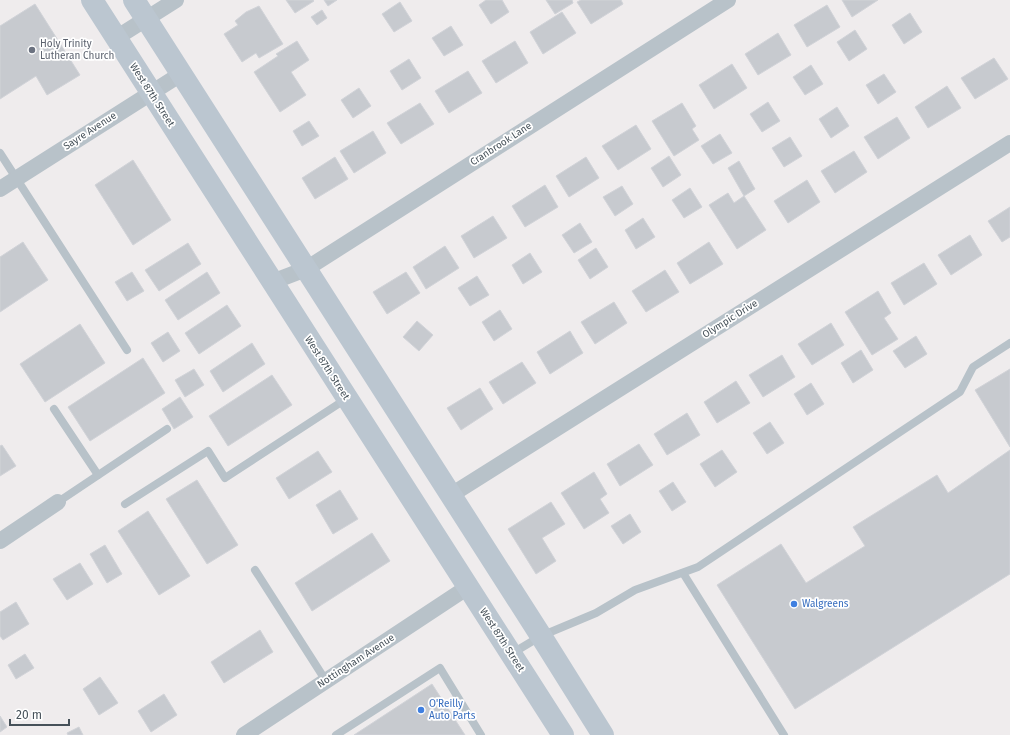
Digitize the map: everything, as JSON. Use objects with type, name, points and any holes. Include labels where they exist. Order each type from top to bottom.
[{"type":"main road","name":"West 87th Street","points":[[92,0],[563,735]]},
{"type":"main road","points":[[134,0],[603,735]]},
{"type":"street","points":[[116,38],[176,0]]},
{"type":"street","name":"Cranbrook Lane","points":[[272,282],[306,269],[728,0]]},
{"type":"street","name":"Sayre Avenue","points":[[0,189],[181,74]]},
{"type":"street","name":"Olympic Drive","points":[[451,495],[1010,143]]},
{"type":"street","points":[[0,541],[58,502]]},
{"type":"street","name":"Nottingham Avenue","points":[[244,735],[468,588]]},
{"type":"lane","points":[[0,153],[127,350]]},
{"type":"lane","points":[[511,654],[541,636],[596,613],[635,590],[698,567],[960,392],[973,367],[1010,343]]},
{"type":"lane","points":[[125,504],[208,451],[225,478],[347,398]]},
{"type":"lane","points":[[54,409],[98,475]]},
{"type":"lane","points":[[58,502],[167,429]]},
{"type":"lane","points":[[256,570],[326,681]]},
{"type":"lane","points":[[683,573],[784,735]]},
{"type":"lane","points":[[336,735],[440,668],[481,735]]},
{"type":"building","points":[[286,0],[313,0],[314,1],[295,13]]},
{"type":"building","points":[[324,0],[337,0],[328,6]]},
{"type":"building","points":[[486,0],[502,0],[509,12],[491,24],[479,5]]},
{"type":"building","points":[[546,0],[572,0],[573,3],[555,14]]},
{"type":"building","points":[[581,0],[621,0],[623,4],[591,24],[577,2]]},
{"type":"building","points":[[842,0],[878,0],[852,17]]},
{"type":"building","points":[[400,2],[412,21],[394,32],[382,14]]},
{"type":"building","name":"Holy Trinity Lutheran Church","points":[[35,4],[80,75],[47,95],[36,76],[0,99],[0,26]]},
{"type":"building","points":[[827,5],[840,27],[807,47],[794,25]]},
{"type":"building","points":[[259,6],[283,44],[259,58],[256,53],[242,62],[224,34],[238,25],[235,21],[246,12]]},
{"type":"building","points":[[322,10],[327,18],[317,25],[311,17]]},
{"type":"building","points":[[562,12],[576,33],[543,54],[530,32]]},
{"type":"building","points":[[910,13],[922,32],[904,44],[892,25]]},
{"type":"building","points":[[451,26],[463,45],[444,56],[432,38]]},
{"type":"building","points":[[855,30],[867,49],[849,61],[837,42]]},
{"type":"building","points":[[778,33],[791,55],[758,75],[745,54]]},
{"type":"building","points":[[297,41],[309,60],[291,72],[306,95],[280,112],[254,72],[278,56],[276,54]]},
{"type":"building","points":[[515,41],[528,63],[496,83],[482,61]]},
{"type":"building","points":[[994,58],[1008,79],[975,99],[961,78]]},
{"type":"building","points":[[409,59],[421,78],[402,90],[390,71]]},
{"type":"building","points":[[732,64],[747,88],[714,109],[699,85]]},
{"type":"building","points":[[811,65],[823,84],[805,95],[793,77]]},
{"type":"building","points":[[468,71],[482,93],[449,113],[435,91]]},
{"type":"building","points":[[884,74],[896,92],[878,104],[866,85]]},
{"type":"building","points":[[947,86],[961,108],[928,128],[915,107]]},
{"type":"building","points":[[359,88],[371,106],[353,118],[341,100]]},
{"type":"building","points":[[768,102],[780,121],[762,132],[750,114]]},
{"type":"building","points":[[420,103],[434,124],[401,144],[387,123]]},
{"type":"building","points":[[682,103],[696,126],[692,129],[699,140],[674,156],[652,121]]},
{"type":"building","points":[[837,107],[849,126],[831,138],[819,119]]},
{"type":"building","points":[[897,117],[910,138],[878,159],[864,137]]},
{"type":"building","points":[[309,121],[319,136],[302,146],[293,131]]},
{"type":"building","points":[[636,125],[651,149],[618,170],[602,146]]},
{"type":"building","points":[[373,131],[386,153],[354,173],[340,151]]},
{"type":"building","points":[[720,134],[732,153],[713,164],[701,146]]},
{"type":"building","points":[[790,137],[802,156],[784,167],[772,148]]},
{"type":"building","points":[[854,151],[867,172],[835,193],[821,171]]},
{"type":"building","points":[[669,156],[681,175],[663,187],[651,168]]},
{"type":"building","points":[[335,157],[348,179],[315,199],[302,178]]},
{"type":"building","points":[[586,157],[599,178],[569,197],[556,176]]},
{"type":"building","points":[[133,160],[171,220],[133,245],[95,185]]},
{"type":"building","points":[[739,161],[755,189],[744,196],[728,168]]},
{"type":"building","points":[[807,180],[820,202],[788,223],[774,201]]},
{"type":"building","points":[[545,185],[558,207],[525,227],[512,206]]},
{"type":"building","points":[[622,186],[633,204],[615,216],[603,197]]},
{"type":"building","points":[[690,188],[702,207],[684,218],[672,200]]},
{"type":"building","points":[[728,193],[734,203],[744,196],[766,230],[737,249],[709,205]]},
{"type":"building","points":[[1010,207],[1010,237],[1002,242],[988,221]]},
{"type":"building","points":[[493,216],[507,238],[474,258],[461,236]]},
{"type":"building","points":[[643,218],[655,237],[636,249],[625,230]]},
{"type":"building","points":[[580,223],[592,242],[574,253],[562,235]]},
{"type":"building","points":[[970,235],[982,255],[951,275],[938,255]]},
{"type":"building","points":[[23,242],[48,280],[0,312],[0,257]]},
{"type":"building","points":[[709,242],[723,264],[690,284],[677,263]]},
{"type":"building","points":[[188,243],[201,264],[159,291],[145,270]]},
{"type":"building","points":[[445,246],[459,268],[426,289],[413,267]]},
{"type":"building","points":[[596,248],[608,267],[590,279],[578,260]]},
{"type":"building","points":[[530,253],[542,272],[523,284],[512,265]]},
{"type":"building","points":[[924,263],[937,284],[904,305],[891,283]]},
{"type":"building","points":[[665,270],[679,292],[646,312],[632,291]]},
{"type":"building","points":[[132,272],[144,291],[127,301],[115,282]]},
{"type":"building","points":[[207,272],[220,293],[178,320],[165,300]]},
{"type":"building","points":[[406,272],[420,293],[387,314],[373,292]]},
{"type":"building","points":[[477,276],[489,295],[470,306],[458,288]]},
{"type":"building","points":[[878,291],[891,313],[884,318],[898,339],[872,355],[845,312]]},
{"type":"building","points":[[614,302],[627,323],[595,344],[581,322]]},
{"type":"building","points":[[227,305],[241,326],[199,354],[185,333]]},
{"type":"building","points":[[500,310],[512,329],[494,341],[482,322]]},
{"type":"building","points":[[417,321],[433,335],[419,351],[403,337]]},
{"type":"building","points":[[831,323],[844,345],[812,365],[798,344]]},
{"type":"building","points":[[80,324],[105,363],[45,402],[20,364]]},
{"type":"building","points":[[570,331],[583,353],[550,374],[537,352]]},
{"type":"building","points":[[168,332],[180,351],[163,362],[151,343]]},
{"type":"building","points":[[916,336],[927,354],[905,368],[893,351]]},
{"type":"building","points":[[252,343],[265,364],[223,392],[210,371]]},
{"type":"building","points":[[861,350],[873,370],[853,383],[841,363]]},
{"type":"building","points":[[782,355],[795,377],[763,397],[749,375]]},
{"type":"building","points":[[143,358],[165,393],[90,441],[68,407]]},
{"type":"building","points":[[522,362],[536,383],[503,404],[489,382]]},
{"type":"building","points":[[194,369],[204,385],[185,397],[175,380]]},
{"type":"building","points":[[1010,369],[1010,447],[975,390]]},
{"type":"building","points":[[272,375],[292,405],[228,446],[209,416]]},
{"type":"building","points":[[736,381],[750,403],[717,423],[704,402]]},
{"type":"building","points":[[811,383],[824,404],[807,415],[794,394]]},
{"type":"building","points":[[480,388],[493,409],[461,430],[447,408]]},
{"type":"building","points":[[180,397],[193,417],[174,429],[162,409]]},
{"type":"building","points":[[687,413],[700,435],[667,455],[654,434]]},
{"type":"building","points":[[770,422],[784,443],[767,454],[753,433]]},
{"type":"building","points":[[639,444],[653,465],[620,486],[607,464]]},
{"type":"building","points":[[2,445],[16,466],[0,476],[0,446]]},
{"type":"building","points":[[722,450],[737,472],[715,487],[700,464]]},
{"type":"building","points":[[1010,450],[1010,574],[795,709],[717,585],[781,544],[806,583],[865,546],[853,527],[937,475],[948,493]]},
{"type":"building","points":[[318,451],[332,472],[289,499],[276,478]]},
{"type":"building","points":[[594,472],[607,494],[600,499],[609,513],[584,529],[561,493]]},
{"type":"building","points":[[197,480],[238,545],[207,564],[166,499]]},
{"type":"building","points":[[673,482],[686,502],[672,511],[659,491]]},
{"type":"building","points":[[340,490],[358,519],[333,534],[316,505]]},
{"type":"building","points":[[551,502],[565,524],[542,538],[556,561],[536,574],[508,529]]},
{"type":"building","points":[[148,511],[190,576],[159,595],[118,531]]},
{"type":"building","points":[[630,514],[641,532],[623,544],[611,526]]},
{"type":"building","points":[[372,533],[390,561],[312,611],[295,583]]},
{"type":"building","points":[[105,545],[122,574],[107,583],[90,554]]},
{"type":"building","points":[[80,563],[93,584],[67,600],[53,579]]},
{"type":"building","points":[[16,602],[29,624],[3,640],[0,636],[0,612]]},
{"type":"building","points":[[260,630],[273,652],[224,683],[211,662]]},
{"type":"building","points":[[25,654],[34,668],[16,679],[8,665]]},
{"type":"building","points":[[100,677],[118,703],[99,715],[83,689]]},
{"type":"building","name":"O'Reilly Auto Parts","points":[[432,684],[465,735],[354,735]]},
{"type":"building","points":[[164,694],[177,715],[151,732],[138,711]]},
{"type":"building","points":[[0,716],[7,727],[0,732]]},
{"type":"building","points":[[79,727],[83,735],[68,735],[67,733]]},
{"type":"place","name":"Holy Trinity Lutheran Church","points":[[32,50]]},
{"type":"place","name":"Walgreens","points":[[794,604]]},
{"type":"place","name":"O'Reilly Auto Parts","points":[[421,710]]}]
